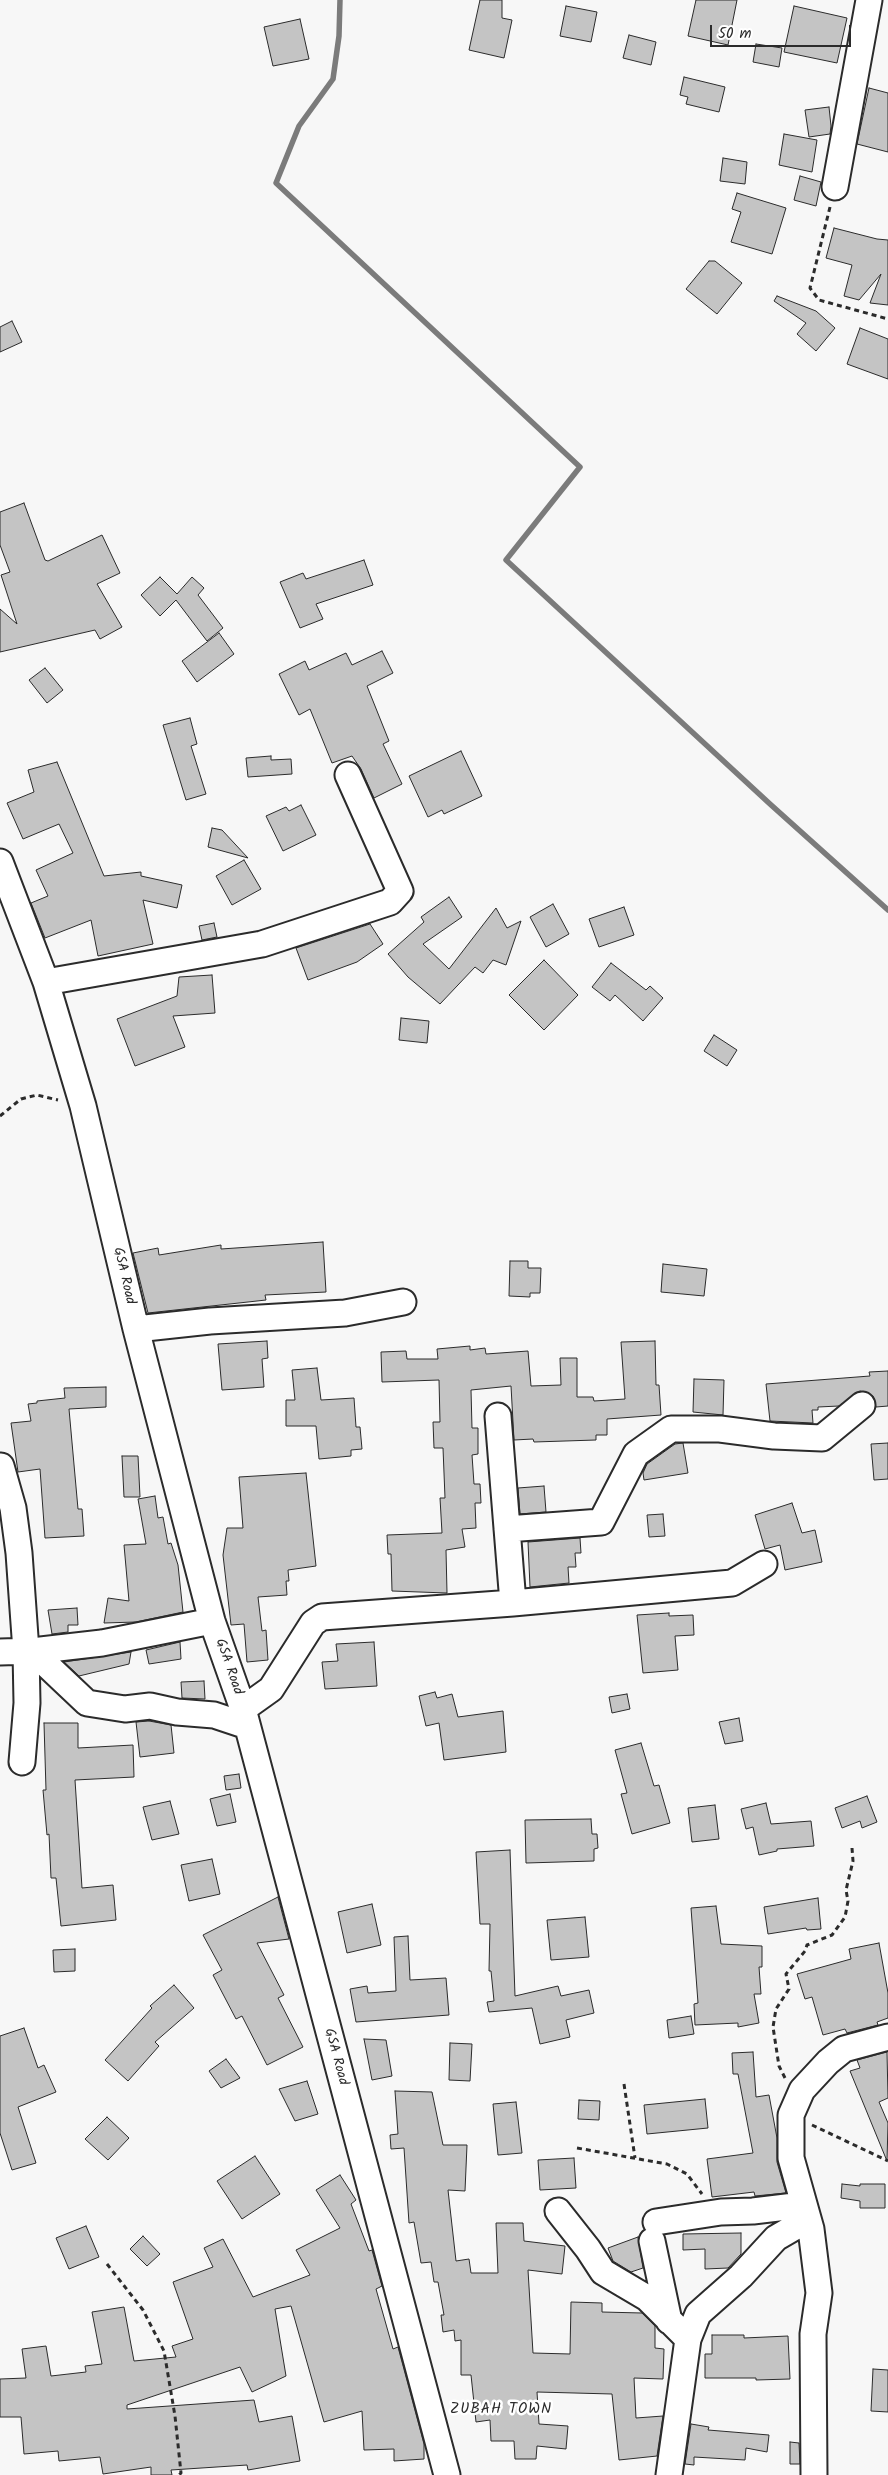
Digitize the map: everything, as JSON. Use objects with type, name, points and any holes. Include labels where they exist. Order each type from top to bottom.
[{"type":"street","points":[[835,187],[869,0]]},
{"type":"street","points":[[46,982],[262,944],[390,902],[400,891],[348,775]]},
{"type":"street","name":"GSA Road","points":[[0,862],[46,982],[83,1106],[136,1329],[212,1621],[245,1718],[447,2475]]},
{"type":"street","points":[[136,1329],[210,1321],[293,1318],[345,1313],[403,1302]]},
{"type":"street","points":[[507,1529],[601,1522],[636,1454],[671,1429],[720,1429],[774,1436],[822,1438],[862,1406]]},
{"type":"street","points":[[498,1416],[514,1603]]},
{"type":"street","points":[[1,1466],[13,1508],[29,1651],[22,1762]]},
{"type":"street","points":[[29,1651],[87,1703],[124,1709],[150,1706],[177,1712],[245,1718],[271,1689],[313,1623],[322,1617],[514,1603],[732,1583],[764,1564]]},
{"type":"street","points":[[0,1652],[29,1651],[102,1643],[212,1621]]},
{"type":"street","points":[[814,2475],[813,2334],[819,2293],[811,2229],[791,2158],[790,2115],[802,2090],[828,2062],[844,2050],[888,2036]]},
{"type":"street","points":[[558,2211],[603,2272],[647,2298],[688,2339]]},
{"type":"street","points":[[669,2321],[654,2232],[721,2212],[805,2213]]},
{"type":"street","points":[[669,2475],[688,2339],[698,2314],[741,2276],[776,2238],[805,2213]]},
{"type":"path","points":[[835,187],[810,288],[819,300],[888,319]]},
{"type":"path","points":[[0,1116],[22,1099],[37,1095],[83,1106]]},
{"type":"path","points":[[787,2082],[779,2066],[773,2027],[776,2009],[789,1989],[786,1974],[805,1951],[807,1945],[832,1935],[845,1917],[848,1900],[846,1890],[853,1861],[852,1848]]},
{"type":"path","points":[[624,2084],[635,2158]]},
{"type":"path","points":[[790,2115],[888,2161]]},
{"type":"path","points":[[577,2148],[667,2164],[687,2174],[701,2192],[721,2212]]},
{"type":"path","points":[[107,2264],[143,2310],[164,2351],[176,2416],[179,2475]]},
{"type":"building","points":[[480,0],[502,0],[502,18],[512,20],[504,58],[469,50]]},
{"type":"building","points":[[696,0],[737,0],[728,45],[688,36]]},
{"type":"building","points":[[566,6],[597,12],[591,42],[560,36]]},
{"type":"building","points":[[794,6],[847,18],[837,63],[784,52]]},
{"type":"building","points":[[300,19],[309,59],[273,66],[264,27]]},
{"type":"building","points":[[629,35],[656,42],[651,65],[623,58]]},
{"type":"building","points":[[756,44],[782,48],[779,67],[753,62]]},
{"type":"building","points":[[684,77],[725,87],[719,112],[686,104],[688,97],[680,95]]},
{"type":"building","points":[[869,88],[888,93],[888,152],[857,144]]},
{"type":"building","points":[[829,107],[830,134],[809,137],[805,110]]},
{"type":"building","points":[[784,134],[817,140],[812,172],[779,165]]},
{"type":"building","points":[[723,158],[747,162],[745,184],[720,181]]},
{"type":"building","points":[[800,176],[821,182],[816,206],[794,200]]},
{"type":"building","points":[[737,193],[786,208],[772,254],[731,242],[741,212],[732,209]]},
{"type":"building","points":[[834,228],[888,240],[888,305],[870,303],[881,274],[859,300],[844,296],[852,265],[826,258]]},
{"type":"building","points":[[709,261],[715,261],[742,283],[717,314],[686,289]]},
{"type":"building","points":[[777,296],[816,311],[835,328],[816,351],[797,334],[806,323],[774,301]]},
{"type":"building","points":[[12,321],[22,342],[0,352],[0,327]]},
{"type":"building","points":[[860,328],[888,339],[888,379],[847,364]]},
{"type":"building","points":[[24,503],[45,560],[48,561],[102,535],[120,573],[97,584],[122,627],[100,639],[95,630],[0,652],[0,609],[17,624],[1,575],[10,572],[0,545],[0,512]]},
{"type":"building","points":[[364,560],[373,585],[316,604],[323,619],[300,628],[280,582],[303,573],[306,579]]},
{"type":"building","points":[[160,577],[177,594],[192,577],[204,588],[198,595],[223,628],[207,641],[176,600],[160,616],[141,595]]},
{"type":"building","points":[[219,633],[234,654],[197,682],[182,661]]},
{"type":"building","points":[[382,651],[393,673],[367,686],[389,741],[383,744],[402,784],[374,798],[361,769],[352,756],[332,763],[310,709],[299,715],[279,674],[305,661],[309,670],[346,653],[352,665]]},
{"type":"building","points":[[45,668],[63,690],[47,703],[29,680]]},
{"type":"building","points":[[190,718],[197,744],[191,746],[206,794],[186,800],[163,725]]},
{"type":"building","points":[[461,751],[482,796],[444,814],[442,810],[428,817],[409,776]]},
{"type":"building","points":[[271,756],[271,760],[291,759],[292,774],[248,777],[246,758]]},
{"type":"building","points":[[57,762],[104,876],[141,872],[141,876],[182,885],[177,908],[143,900],[153,944],[98,956],[91,920],[45,938],[31,903],[48,896],[36,870],[73,853],[59,824],[23,839],[7,803],[34,792],[28,770]]},
{"type":"building","points":[[301,805],[316,835],[283,851],[266,816],[286,807],[289,811]]},
{"type":"building","points":[[212,828],[222,830],[248,858],[208,847]]},
{"type":"building","points":[[244,860],[261,889],[232,905],[216,876]]},
{"type":"building","points":[[449,897],[462,917],[423,944],[449,969],[496,908],[507,928],[521,921],[506,965],[493,960],[483,973],[475,967],[440,1004],[408,977],[388,954],[424,922],[421,917]]},
{"type":"building","points":[[553,904],[569,934],[546,947],[530,917]]},
{"type":"building","points":[[624,907],[634,935],[599,947],[589,919]]},
{"type":"building","points":[[214,923],[217,937],[202,940],[199,926]]},
{"type":"building","points":[[370,924],[383,944],[357,962],[308,980],[296,948]]},
{"type":"building","points":[[544,960],[578,995],[544,1030],[509,995]]},
{"type":"building","points":[[611,963],[646,990],[650,986],[663,998],[643,1021],[615,995],[610,1001],[592,987]]},
{"type":"building","points":[[212,975],[215,1013],[173,1016],[185,1047],[135,1066],[117,1019],[177,996],[179,977]]},
{"type":"building","points":[[401,1018],[429,1021],[427,1043],[399,1040]]},
{"type":"building","points":[[714,1035],[737,1050],[727,1066],[704,1051]]},
{"type":"building","points":[[323,1242],[326,1292],[265,1295],[266,1300],[148,1313],[133,1253],[158,1248],[159,1255],[221,1245],[221,1249]]},
{"type":"building","points":[[510,1261],[528,1261],[528,1268],[541,1268],[540,1293],[530,1293],[530,1297],[509,1296]]},
{"type":"building","points":[[663,1264],[707,1269],[704,1296],[661,1292]]},
{"type":"building","points":[[267,1341],[268,1358],[262,1359],[264,1387],[222,1390],[218,1344]]},
{"type":"building","points":[[655,1341],[656,1385],[659,1385],[661,1415],[607,1419],[607,1435],[596,1435],[596,1440],[534,1442],[533,1439],[514,1440],[511,1386],[471,1390],[472,1428],[478,1428],[478,1454],[472,1455],[474,1484],[480,1484],[481,1503],[475,1503],[476,1528],[462,1529],[465,1547],[446,1550],[447,1593],[392,1591],[391,1554],[388,1554],[387,1535],[442,1533],[440,1498],[445,1498],[443,1448],[434,1448],[433,1422],[440,1422],[439,1380],[382,1382],[381,1352],[406,1351],[407,1359],[438,1359],[437,1349],[470,1346],[470,1350],[485,1348],[486,1354],[528,1351],[531,1386],[561,1385],[560,1358],[577,1358],[577,1397],[593,1397],[594,1401],[625,1399],[621,1342]]},
{"type":"building","points":[[317,1368],[321,1400],[354,1398],[356,1427],[360,1427],[362,1449],[351,1450],[351,1456],[319,1459],[316,1426],[286,1426],[286,1400],[295,1400],[292,1370]]},
{"type":"building","points":[[888,1371],[888,1406],[876,1407],[873,1396],[860,1391],[839,1406],[818,1407],[818,1410],[812,1410],[813,1423],[770,1421],[766,1384],[870,1376],[869,1372]]},
{"type":"building","points":[[694,1379],[724,1380],[723,1415],[693,1412]]},
{"type":"building","points":[[106,1387],[106,1407],[69,1409],[78,1509],[82,1509],[84,1536],[45,1538],[40,1469],[18,1472],[11,1423],[31,1421],[28,1404],[37,1403],[37,1401],[65,1398],[64,1388]]},
{"type":"building","points":[[683,1443],[688,1473],[644,1480],[643,1473],[647,1464],[675,1444]]},
{"type":"building","points":[[888,1443],[888,1479],[874,1480],[871,1444]]},
{"type":"building","points":[[122,1456],[138,1456],[140,1497],[124,1497]]},
{"type":"building","points":[[306,1473],[316,1566],[288,1570],[289,1581],[286,1581],[287,1595],[258,1597],[262,1631],[266,1630],[268,1660],[247,1662],[244,1624],[231,1625],[223,1555],[227,1528],[243,1528],[239,1477]]},
{"type":"building","points":[[544,1486],[546,1512],[520,1514],[518,1488]]},
{"type":"building","points":[[155,1496],[158,1518],[163,1517],[168,1544],[171,1543],[178,1565],[183,1612],[136,1622],[104,1623],[108,1598],[129,1601],[124,1545],[146,1544],[138,1499]]},
{"type":"building","points":[[792,1503],[802,1533],[815,1530],[822,1562],[785,1570],[780,1545],[765,1549],[755,1515]]},
{"type":"building","points":[[663,1514],[665,1536],[649,1537],[647,1515]]},
{"type":"building","points":[[580,1538],[581,1553],[575,1553],[576,1567],[568,1567],[569,1583],[530,1587],[528,1542]]},
{"type":"building","points":[[77,1608],[78,1625],[68,1625],[68,1632],[52,1634],[48,1610]]},
{"type":"building","points":[[669,1613],[669,1616],[693,1615],[694,1635],[675,1636],[678,1670],[643,1673],[637,1615]]},
{"type":"building","points":[[180,1642],[181,1659],[149,1664],[146,1650]]},
{"type":"building","points":[[374,1642],[377,1686],[325,1689],[322,1662],[338,1661],[336,1644]]},
{"type":"building","points":[[131,1652],[129,1664],[79,1676],[64,1662]]},
{"type":"building","points":[[204,1681],[205,1699],[182,1698],[181,1682]]},
{"type":"building","points":[[435,1692],[437,1698],[452,1694],[458,1717],[503,1711],[506,1752],[444,1760],[439,1723],[426,1726],[419,1696]]},
{"type":"building","points":[[627,1694],[630,1709],[612,1713],[609,1697]]},
{"type":"building","points":[[739,1718],[743,1741],[725,1744],[719,1722]]},
{"type":"building","points":[[149,1721],[171,1725],[174,1753],[140,1757],[136,1722]]},
{"type":"building","points":[[44,1723],[78,1723],[78,1748],[133,1745],[134,1777],[75,1780],[82,1888],[113,1885],[116,1920],[61,1926],[56,1878],[51,1878],[49,1834],[47,1835],[43,1790],[46,1790]]},
{"type":"building","points":[[641,1743],[654,1786],[659,1785],[670,1823],[632,1834],[621,1794],[627,1793],[615,1750]]},
{"type":"building","points":[[239,1774],[241,1788],[226,1790],[224,1776]]},
{"type":"building","points":[[230,1794],[236,1822],[217,1826],[210,1799]]},
{"type":"building","points":[[867,1796],[877,1822],[862,1828],[860,1821],[842,1828],[835,1808]]},
{"type":"building","points":[[170,1801],[179,1834],[152,1840],[143,1807]]},
{"type":"building","points":[[766,1803],[771,1824],[811,1821],[814,1846],[777,1849],[777,1851],[759,1855],[753,1827],[746,1829],[741,1809]]},
{"type":"building","points":[[715,1805],[719,1839],[692,1842],[688,1808]]},
{"type":"building","points":[[591,1819],[592,1834],[597,1834],[598,1848],[594,1849],[594,1861],[526,1863],[525,1820]]},
{"type":"building","points":[[510,1850],[515,1996],[558,1986],[561,1996],[589,1990],[594,2013],[566,2020],[570,2037],[540,2044],[532,2008],[489,2012],[487,2002],[494,2001],[491,1971],[489,1971],[490,1924],[480,1924],[476,1852]]},
{"type":"building","points":[[212,1859],[220,1894],[189,1901],[181,1865]]},
{"type":"building","points":[[278,1897],[289,1939],[257,1943],[284,1995],[278,1998],[303,2047],[267,2065],[242,2016],[236,2019],[213,1975],[222,1970],[203,1935]]},
{"type":"building","points":[[818,1898],[821,1929],[807,1930],[806,1928],[768,1934],[764,1907]]},
{"type":"building","points":[[372,1904],[381,1945],[347,1953],[338,1912]]},
{"type":"building","points":[[716,1906],[721,1944],[762,1946],[762,1967],[759,1967],[761,1994],[754,1994],[759,2023],[738,2027],[738,2023],[695,2025],[694,2004],[698,2003],[691,1908]]},
{"type":"building","points":[[585,1917],[589,1957],[551,1960],[547,1920]]},
{"type":"building","points":[[408,1936],[410,1980],[446,1978],[449,2015],[356,2022],[350,1989],[367,1986],[368,1993],[396,1991],[394,1937]]},
{"type":"building","points":[[879,1943],[888,1993],[888,2018],[877,2022],[878,2025],[847,2033],[845,2029],[823,2035],[812,1997],[805,1999],[797,1974],[851,1959],[849,1949]]},
{"type":"building","points":[[75,1949],[75,1971],[54,1972],[53,1950]]},
{"type":"building","points":[[174,1985],[194,2008],[155,2042],[159,2046],[128,2081],[105,2060],[152,2008],[150,2006]]},
{"type":"building","points":[[691,2016],[694,2034],[669,2038],[667,2020]]},
{"type":"building","points":[[24,2028],[38,2068],[44,2065],[56,2092],[18,2107],[36,2163],[12,2170],[0,2133],[0,2036]]},
{"type":"building","points":[[364,2039],[386,2040],[392,2076],[372,2080]]},
{"type":"building","points":[[450,2043],[472,2044],[470,2081],[449,2080]]},
{"type":"building","points":[[753,2052],[756,2097],[769,2095],[777,2138],[777,2162],[786,2193],[755,2196],[754,2192],[712,2197],[707,2159],[753,2153],[738,2074],[733,2074],[732,2053]]},
{"type":"building","points":[[887,2052],[888,2098],[879,2102],[888,2123],[887,2161],[850,2071],[860,2068],[857,2060]]},
{"type":"building","points":[[226,2059],[240,2078],[221,2088],[209,2071]]},
{"type":"building","points":[[307,2081],[318,2114],[295,2121],[279,2089]]},
{"type":"building","points":[[395,2091],[432,2092],[443,2145],[467,2145],[465,2191],[448,2190],[456,2261],[469,2259],[471,2273],[498,2273],[496,2223],[523,2223],[524,2241],[565,2246],[562,2274],[528,2270],[533,2353],[570,2354],[571,2302],[602,2303],[602,2312],[642,2313],[655,2326],[655,2348],[664,2349],[663,2379],[634,2378],[636,2418],[663,2416],[657,2456],[619,2460],[612,2394],[537,2392],[539,2424],[568,2426],[566,2449],[537,2446],[536,2459],[515,2459],[514,2441],[491,2441],[490,2420],[476,2422],[471,2375],[461,2375],[461,2340],[455,2341],[454,2330],[443,2332],[441,2315],[444,2315],[438,2282],[434,2282],[431,2262],[421,2263],[414,2222],[409,2223],[404,2148],[391,2149],[390,2135],[398,2134]]},
{"type":"building","points":[[705,2099],[708,2128],[647,2134],[644,2105]]},
{"type":"building","points":[[579,2100],[600,2101],[599,2120],[578,2119]]},
{"type":"building","points":[[516,2102],[522,2153],[498,2155],[493,2104]]},
{"type":"building","points":[[107,2117],[129,2138],[108,2160],[85,2139]]},
{"type":"building","points":[[255,2156],[280,2194],[242,2219],[217,2181]]},
{"type":"building","points":[[574,2158],[576,2188],[540,2190],[538,2160]]},
{"type":"building","points":[[340,2175],[356,2200],[351,2204],[369,2251],[372,2250],[382,2286],[376,2289],[393,2349],[398,2347],[424,2444],[424,2459],[394,2461],[394,2449],[364,2450],[362,2411],[324,2422],[291,2306],[275,2309],[286,2376],[252,2392],[240,2367],[127,2405],[127,2409],[254,2400],[259,2422],[292,2416],[300,2461],[248,2470],[247,2465],[171,2470],[172,2475],[151,2475],[151,2467],[103,2474],[100,2457],[59,2461],[58,2451],[24,2454],[21,2417],[0,2417],[0,2379],[26,2378],[22,2349],[46,2346],[51,2376],[86,2372],[85,2366],[102,2364],[92,2312],[124,2307],[134,2361],[176,2357],[172,2346],[193,2339],[173,2282],[213,2267],[204,2248],[223,2239],[253,2297],[310,2275],[296,2250],[340,2228],[316,2190]]},
{"type":"building","points":[[842,2184],[860,2186],[860,2184],[885,2184],[885,2208],[860,2208],[860,2201],[841,2198]]},
{"type":"building","points":[[86,2226],[99,2257],[69,2269],[56,2238]]},
{"type":"building","points":[[741,2233],[741,2254],[728,2268],[705,2269],[705,2249],[683,2250],[683,2234]]},
{"type":"building","points":[[143,2236],[160,2254],[147,2266],[130,2249]]},
{"type":"building","points":[[638,2237],[643,2268],[631,2272],[613,2261],[608,2248]]},
{"type":"building","points":[[712,2335],[744,2335],[744,2338],[788,2336],[790,2379],[705,2378],[705,2354],[712,2354]]},
{"type":"building","points":[[873,2369],[888,2370],[888,2412],[871,2411]]},
{"type":"building","points":[[691,2424],[709,2427],[708,2430],[769,2435],[767,2452],[746,2448],[745,2460],[694,2457],[694,2465],[685,2464]]},
{"type":"building","points":[[790,2442],[799,2443],[800,2464],[790,2464]]},
{"type":"waterway","points":[[340,0],[339,36],[333,79],[299,126],[276,183],[580,467],[506,560],[770,804],[888,910]]},
{"type":"district","name":"ZUBAH TOWN","points":[[501,2410]]}]
